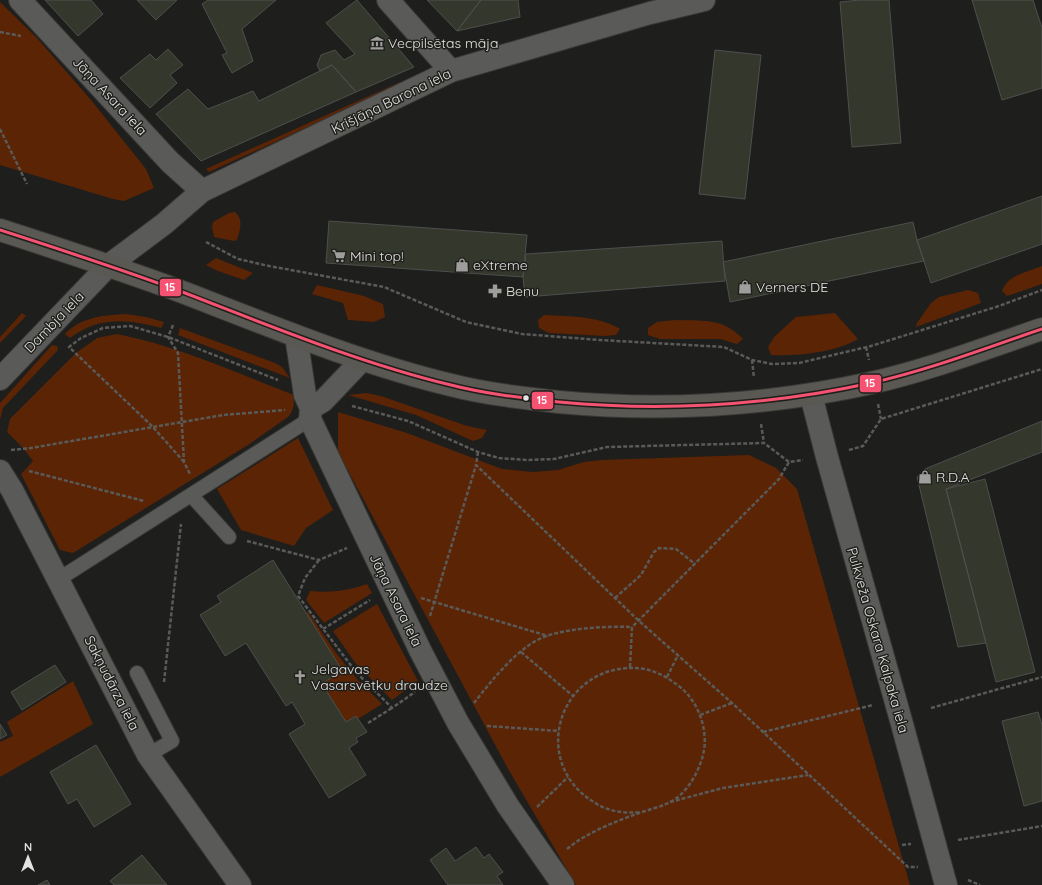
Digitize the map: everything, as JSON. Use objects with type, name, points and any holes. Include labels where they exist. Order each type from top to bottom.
[{"type":"main road","points":[[0,230],[108,265],[362,360],[453,386],[507,396],[584,404],[625,407],[689,407],[741,404],[812,395],[873,383],[920,370],[1042,329]]},
{"type":"street","name":"Jāņa Asara iela","points":[[20,0],[170,162],[202,191]]},
{"type":"street","points":[[388,0],[451,71]]},
{"type":"street","name":"Krišjāņa Barona iela","points":[[108,265],[164,224],[202,191],[451,71],[650,13],[704,0]]},
{"type":"street","name":"Dambja iela","points":[[0,379],[108,265]]},
{"type":"street","name":"Jāņa Asara iela","points":[[296,336],[306,395],[308,417],[390,589],[458,723],[508,806],[563,885]]},
{"type":"street","points":[[308,417],[362,360]]},
{"type":"street","name":"Pulkveža Oskara Kalpaka iela","points":[[812,395],[826,457],[946,885]]},
{"type":"street","name":"Sakņudārza iela","points":[[0,471],[12,490],[59,579],[148,755],[240,885]]},
{"type":"lane","points":[[59,579],[191,495],[308,417]]},
{"type":"lane","points":[[191,495],[229,537]]},
{"type":"lane","points":[[137,673],[172,741],[148,755]]},
{"type":"path","points":[[0,32],[23,36]]},
{"type":"path","points":[[0,129],[27,184]]},
{"type":"path","points":[[206,242],[238,259],[384,287],[466,322],[522,334],[724,347],[752,360],[772,364],[799,363],[871,346],[999,306],[1042,290]]},
{"type":"path","points":[[168,337],[173,325]]},
{"type":"path","points":[[184,462],[153,427],[69,347],[81,338],[103,328],[130,326],[168,337],[278,380]]},
{"type":"path","points":[[160,719],[191,495],[184,462],[178,353],[168,337]]},
{"type":"path","points":[[863,446],[881,420],[1042,369]]},
{"type":"path","points":[[345,405],[408,421],[478,452],[499,458],[528,460],[554,459],[607,447],[764,443],[789,462],[779,479],[632,627],[617,626],[586,629],[548,636],[521,652],[495,676],[458,723]]},
{"type":"path","points":[[11,450],[31,448],[223,414],[288,410],[308,417]]},
{"type":"path","points":[[420,650],[476,465],[478,452]]},
{"type":"path","points":[[476,465],[639,621],[732,702],[908,867]]},
{"type":"path","points":[[26,470],[144,501],[157,517]]},
{"type":"path","points":[[229,537],[319,560]]},
{"type":"path","points":[[348,548],[319,560],[305,578],[298,596],[356,672],[392,708]]},
{"type":"path","points":[[616,598],[641,575],[654,552],[659,548],[676,549],[695,564]]},
{"type":"path","points":[[323,629],[390,589],[548,636]]},
{"type":"path","points":[[630,667],[632,627]]},
{"type":"path","points":[[521,652],[573,696]]},
{"type":"path","points":[[667,676],[678,655]]},
{"type":"path","points":[[641,812],[624,813],[607,809],[578,791],[568,777],[558,747],[563,712],[573,696],[589,681],[608,671],[630,667],[649,669],[667,676],[687,693],[700,715],[704,734],[703,755],[701,761],[696,774],[685,790],[669,802]]},
{"type":"path","points":[[931,708],[1042,677]]},
{"type":"path","points":[[368,723],[421,688]]},
{"type":"path","points":[[763,732],[895,700]]},
{"type":"path","points":[[700,715],[732,702]]},
{"type":"path","points":[[458,723],[559,732]]},
{"type":"path","points":[[549,865],[569,848],[602,827],[669,802],[723,788],[809,775]]},
{"type":"path","points":[[520,823],[568,777]]},
{"type":"path","points":[[902,845],[934,843],[1042,826]]},
{"type":"shaded area","points":[[0,2],[37,38],[91,100],[146,169],[154,188],[124,201],[0,165]]},
{"type":"shaded area","points":[[418,74],[420,76],[209,172],[206,169]]},
{"type":"shaded area","points":[[235,212],[240,218],[240,229],[237,240],[234,241],[214,237],[212,227],[213,222],[229,213]]},
{"type":"shaded area","points":[[216,258],[253,273],[244,280],[206,265]]},
{"type":"shaded area","points":[[1042,266],[1042,284],[1007,296],[1002,291],[1013,278],[1024,272]]},
{"type":"shaded area","points":[[317,285],[364,296],[383,304],[385,317],[374,322],[348,320],[343,303],[312,294]]},
{"type":"shaded area","points":[[968,290],[978,293],[981,303],[916,327],[917,323],[931,303],[939,297]]},
{"type":"shaded area","points":[[22,313],[26,316],[0,343],[0,337]]},
{"type":"shaded area","points":[[835,313],[858,339],[838,348],[816,353],[771,355],[768,347],[774,337],[796,317]]},
{"type":"shaded area","points":[[126,314],[164,322],[161,328],[125,321],[114,321],[92,326],[70,338],[65,334],[71,328],[86,320],[101,316]]},
{"type":"shaded area","points":[[544,315],[593,319],[611,324],[620,329],[616,335],[604,336],[549,333],[539,328],[538,320]]},
{"type":"shaded area","points":[[674,320],[702,321],[719,324],[728,327],[743,339],[737,344],[720,339],[660,339],[648,335],[648,328],[657,322]]},
{"type":"shaded area","points":[[180,328],[275,363],[282,367],[290,378],[178,335]]},
{"type":"shaded area","points":[[117,334],[140,339],[185,353],[294,395],[293,407],[288,417],[248,445],[73,553],[60,550],[21,474],[33,461],[23,448],[7,432],[10,419],[76,353],[97,338]]},
{"type":"shaded area","points":[[52,345],[57,346],[58,350],[3,408],[0,420],[0,403]]},
{"type":"shaded area","points":[[366,393],[381,396],[467,426],[487,430],[482,438],[473,441],[416,415],[348,395]]},
{"type":"shaded area","points":[[338,412],[407,433],[502,469],[533,472],[558,470],[584,462],[601,460],[749,455],[776,468],[797,489],[910,885],[576,885],[507,767],[338,452]]},
{"type":"shaded area","points":[[298,438],[333,510],[306,528],[294,546],[241,530],[217,489]]},
{"type":"shaded area","points":[[367,584],[372,593],[324,623],[306,600],[310,591],[338,591]]},
{"type":"shaded area","points":[[377,604],[418,681],[392,700],[356,664],[333,631]]},
{"type":"shaded area","points":[[308,612],[336,653],[357,679],[382,704],[358,719],[356,716],[346,722],[322,684],[342,670],[306,613]]},
{"type":"shaded area","points":[[73,681],[93,724],[0,777],[0,742],[13,736],[7,722]]},
{"type":"building","points":[[45,0],[91,0],[103,14],[78,36]]},
{"type":"building","points":[[137,0],[177,0],[156,20]]},
{"type":"building","points":[[208,0],[276,0],[242,29],[253,61],[232,73],[222,55],[227,53],[202,4]]},
{"type":"building","points":[[357,0],[414,67],[356,92],[332,65],[320,71],[317,65],[321,55],[335,50],[344,60],[355,54],[326,23]]},
{"type":"building","points":[[427,0],[481,0],[457,31]]},
{"type":"building","points":[[481,0],[518,0],[520,17],[457,31]]},
{"type":"building","points":[[889,0],[901,143],[852,147],[840,2]]},
{"type":"building","points":[[972,0],[1033,0],[1042,28],[1042,88],[1002,100]]},
{"type":"building","points":[[168,49],[183,65],[170,75],[177,83],[150,108],[120,78],[150,54],[156,60]]},
{"type":"building","points":[[715,50],[761,55],[745,199],[699,194]]},
{"type":"building","points":[[332,65],[356,92],[201,161],[156,114],[188,89],[208,109],[253,91],[259,101]]},
{"type":"building","points":[[1042,196],[1042,244],[931,283],[917,240]]},
{"type":"building","points":[[329,221],[527,235],[523,277],[326,263]]},
{"type":"building","points":[[913,222],[924,261],[730,302],[723,262]]},
{"type":"building","points":[[722,241],[725,281],[525,297],[523,277],[526,254]]},
{"type":"building","points":[[1042,421],[1042,452],[946,489],[986,643],[958,647],[917,477],[925,469]]},
{"type":"building","points":[[985,479],[1035,672],[996,682],[946,489]]},
{"type":"building","name":"Jelgavas Vasarsvētku draudze","points":[[273,560],[342,670],[322,684],[346,722],[356,716],[367,732],[356,738],[358,742],[349,748],[366,775],[329,798],[289,734],[305,724],[292,702],[286,706],[246,643],[225,656],[200,615],[221,602],[217,596]]},
{"type":"building","points":[[55,665],[66,682],[22,710],[11,692]]},
{"type":"building","points":[[1038,712],[1042,725],[1042,801],[1024,806],[1002,721]]},
{"type":"building","points":[[0,724],[7,735],[0,739]]},
{"type":"building","points":[[96,745],[131,804],[94,827],[77,799],[68,804],[50,772]]},
{"type":"building","points":[[476,847],[484,858],[489,854],[503,872],[497,876],[503,885],[448,885],[430,860],[446,848],[455,861]]},
{"type":"building","points":[[142,855],[167,885],[114,885],[110,881]]},
{"type":"building","points":[[47,880],[50,885],[38,885]]},
{"type":"transit line","name":"15","points":[[0,230],[139,276],[317,344],[383,366],[478,391],[559,402],[599,405],[677,406],[716,405],[793,397],[832,391],[893,378],[1042,329]]},
{"type":"place","name":"Vecpilsētas māja","points":[[377,43]]},
{"type":"place","name":"Mini top!","points":[[339,256]]},
{"type":"place","name":"eXtreme","points":[[462,265]]},
{"type":"place","name":"Verners DE","points":[[745,287]]},
{"type":"place","name":"Benu","points":[[495,291]]},
{"type":"place","name":"R.D.A","points":[[925,477]]},
{"type":"place","name":"Jelgavas Vasarsvētku draudze","points":[[300,677]]}]
